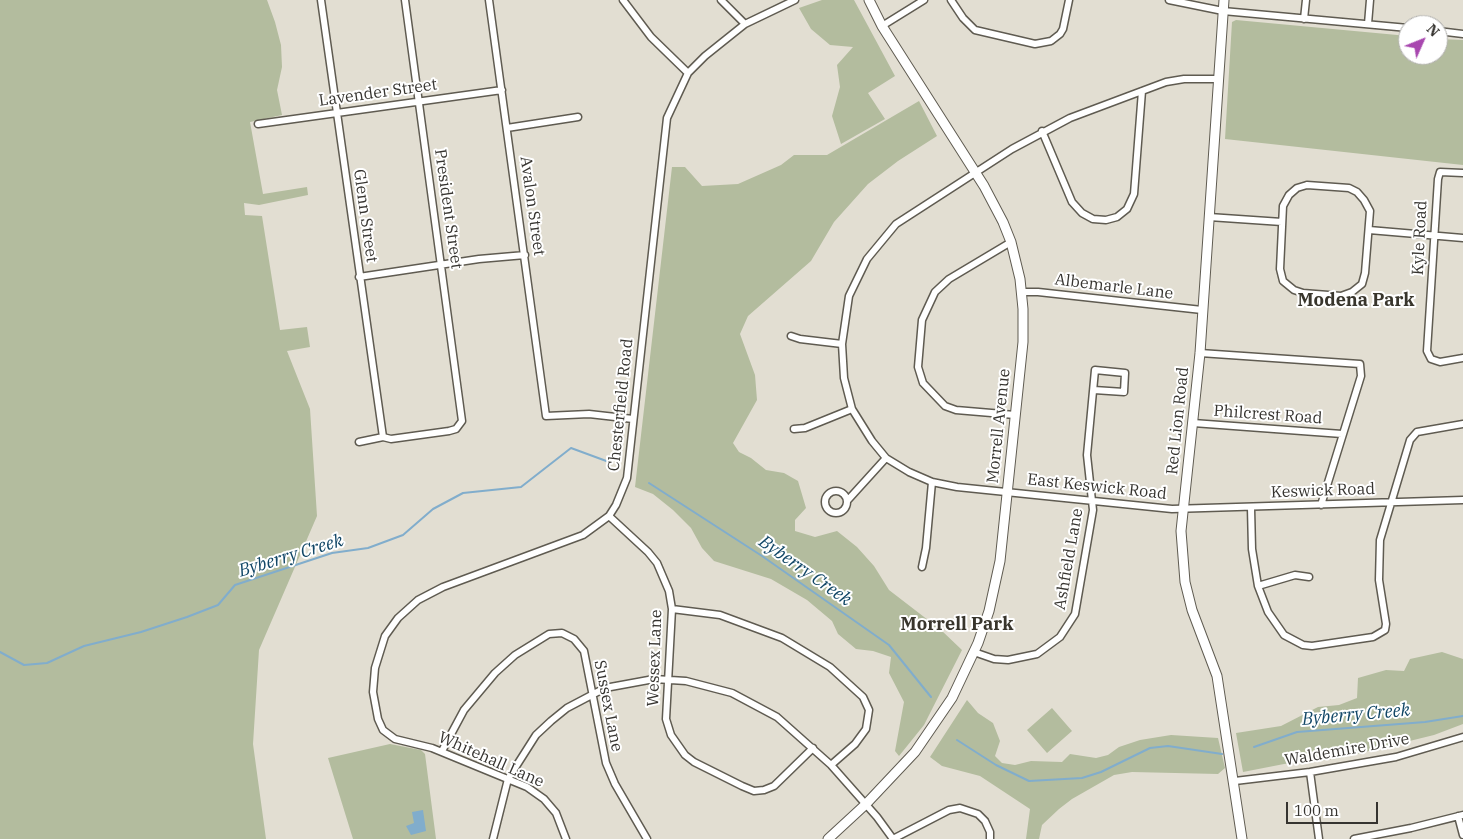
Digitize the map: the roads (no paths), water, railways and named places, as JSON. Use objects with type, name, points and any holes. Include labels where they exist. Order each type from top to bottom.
[{"type":"street","name":"Glenn Street","points":[[321,0],[383,436]]},
{"type":"street","name":"President Street","points":[[383,436],[391,439],[449,431],[456,429],[462,422],[405,0]]},
{"type":"street","name":"Avalon Street","points":[[489,0],[546,416],[588,414],[633,419]]},
{"type":"street","points":[[623,0],[651,37],[688,73]]},
{"type":"street","points":[[721,0],[746,24]]},
{"type":"street","name":"Chesterfield Road","points":[[383,730],[378,719],[373,692],[375,668],[385,636],[407,609],[418,600],[443,587],[584,535],[609,516],[622,493],[627,478],[667,118],[688,73],[720,42],[746,24],[795,0]]},
{"type":"street","name":"Morrell Avenue","points":[[828,839],[866,804],[906,763],[927,738],[952,698],[974,652],[985,623],[998,575],[1023,342],[1022,292],[1011,242],[996,208],[976,172],[882,26],[869,0]]},
{"type":"street","points":[[882,26],[924,0]]},
{"type":"street","points":[[952,0],[962,18],[975,30],[1035,44],[1055,39],[1063,29],[1069,0]]},
{"type":"street","points":[[1169,0],[1223,11],[1398,27]]},
{"type":"street","name":"Red Lion Road","points":[[1224,0],[1200,353],[1181,531],[1185,582],[1192,610],[1217,676],[1235,781],[1242,839]]},
{"type":"street","points":[[1304,19],[1306,0]]},
{"type":"street","points":[[1368,24],[1370,0]]},
{"type":"street","points":[[1448,32],[1463,34]]},
{"type":"street","points":[[847,501],[886,458],[872,441],[852,409],[844,378],[842,344],[849,296],[867,259],[881,239],[896,224],[1042,132],[1094,108],[1142,91],[1184,79],[1219,79]]},
{"type":"street","name":"Lavender Street","points":[[258,124],[502,90]]},
{"type":"street","points":[[1042,132],[1072,202],[1082,213],[1093,219],[1106,220],[1117,217],[1127,209],[1134,194],[1142,91]]},
{"type":"street","points":[[507,128],[578,117]]},
{"type":"street","name":"Kyle Road","points":[[1463,173],[1440,172],[1439,174],[1428,350],[1431,359],[1440,362],[1463,358]]},
{"type":"street","points":[[1307,184],[1349,188],[1357,192],[1370,211],[1366,274],[1362,284],[1352,292],[1341,296],[1303,293],[1294,290],[1284,281],[1280,269],[1282,222],[1284,206],[1289,195],[1297,188],[1307,184]]},
{"type":"street","points":[[1209,218],[1282,222]]},
{"type":"street","points":[[1369,230],[1463,238]]},
{"type":"street","points":[[1011,242],[949,279],[935,292],[922,320],[918,367],[923,383],[944,406],[956,410],[1016,415]]},
{"type":"street","points":[[360,276],[525,255]]},
{"type":"street","name":"Albemarle Lane","points":[[1022,292],[1038,292],[1202,310]]},
{"type":"street","points":[[791,336],[800,339],[842,344]]},
{"type":"street","points":[[1200,353],[1360,364],[1361,376],[1321,504]]},
{"type":"street","name":"Ashfield Lane","points":[[974,652],[994,659],[1026,658],[1047,648],[1066,630],[1078,607],[1093,510],[1087,454],[1095,370],[1125,373],[1124,392],[1094,390]]},
{"type":"street","points":[[794,429],[805,428],[852,409]]},
{"type":"street","name":"Philcrest Road","points":[[1193,423],[1342,434]]},
{"type":"street","points":[[1251,508],[1252,549],[1258,586],[1275,624],[1284,635],[1306,645],[1320,646],[1373,636],[1384,631],[1386,624],[1378,559],[1380,540],[1413,434],[1463,424]]},
{"type":"street","points":[[359,442],[383,436]]},
{"type":"street","name":"East Keswick Road","points":[[886,458],[909,472],[932,482],[957,487],[1184,508]]},
{"type":"street","points":[[922,567],[926,548],[932,482]]},
{"type":"street","name":"Keswick Road","points":[[1184,508],[1251,508],[1463,500]]},
{"type":"street","name":"Wessex Lane","points":[[609,516],[640,543],[657,563],[669,591],[672,609],[666,719],[671,735],[678,747],[694,762],[754,791],[774,786],[813,748]]},
{"type":"street","points":[[1258,586],[1295,575],[1308,577]]},
{"type":"street","points":[[672,609],[720,615],[782,638],[830,667],[863,697],[869,710],[866,729],[855,744],[831,765]]},
{"type":"street","name":"Sussex Lane","points":[[442,751],[464,710],[488,680],[515,655],[549,634],[562,633],[574,639],[584,652],[606,763],[615,784],[647,839]]},
{"type":"street","points":[[493,839],[508,779],[536,736],[567,708],[592,694],[621,684],[647,680],[668,680],[705,685],[754,703],[778,717],[831,765],[866,804],[893,839],[949,810],[960,808],[978,814],[985,821],[990,832],[990,839]]},
{"type":"street","name":"Whitehall Lane","points":[[383,730],[395,739],[442,751],[527,787],[544,799],[556,813],[566,839]]},
{"type":"street","name":"Waldemire Drive","points":[[1235,781],[1310,772],[1396,757],[1463,737]]},
{"type":"street","points":[[1310,772],[1319,839]]},
{"type":"street","points":[[1354,839],[1460,815],[1463,835]]},
{"type":"water","points":[[423,810],[426,831],[411,835],[406,826],[414,823],[412,812]]},
{"type":"waterway","name":"Byberry Creek","points":[[0,652],[24,665],[47,663],[84,646],[141,632],[187,617],[218,605],[235,585],[332,553],[368,548],[403,535],[433,509],[463,493],[521,487],[571,448],[609,462]]},
{"type":"waterway","name":"Byberry Creek","points":[[649,483],[762,556],[889,645],[931,697]]},
{"type":"waterway","name":"Byberry Creek","points":[[1254,747],[1297,732],[1425,722],[1463,716]]},
{"type":"waterway","name":"Byberry Creek","points":[[957,740],[996,765],[1029,781],[1082,778],[1101,772],[1150,748],[1168,746],[1222,754]]},
{"type":"district","name":"Modena Park","points":[[1356,301]]},
{"type":"district","name":"Morrell Park","points":[[957,625]]}]
